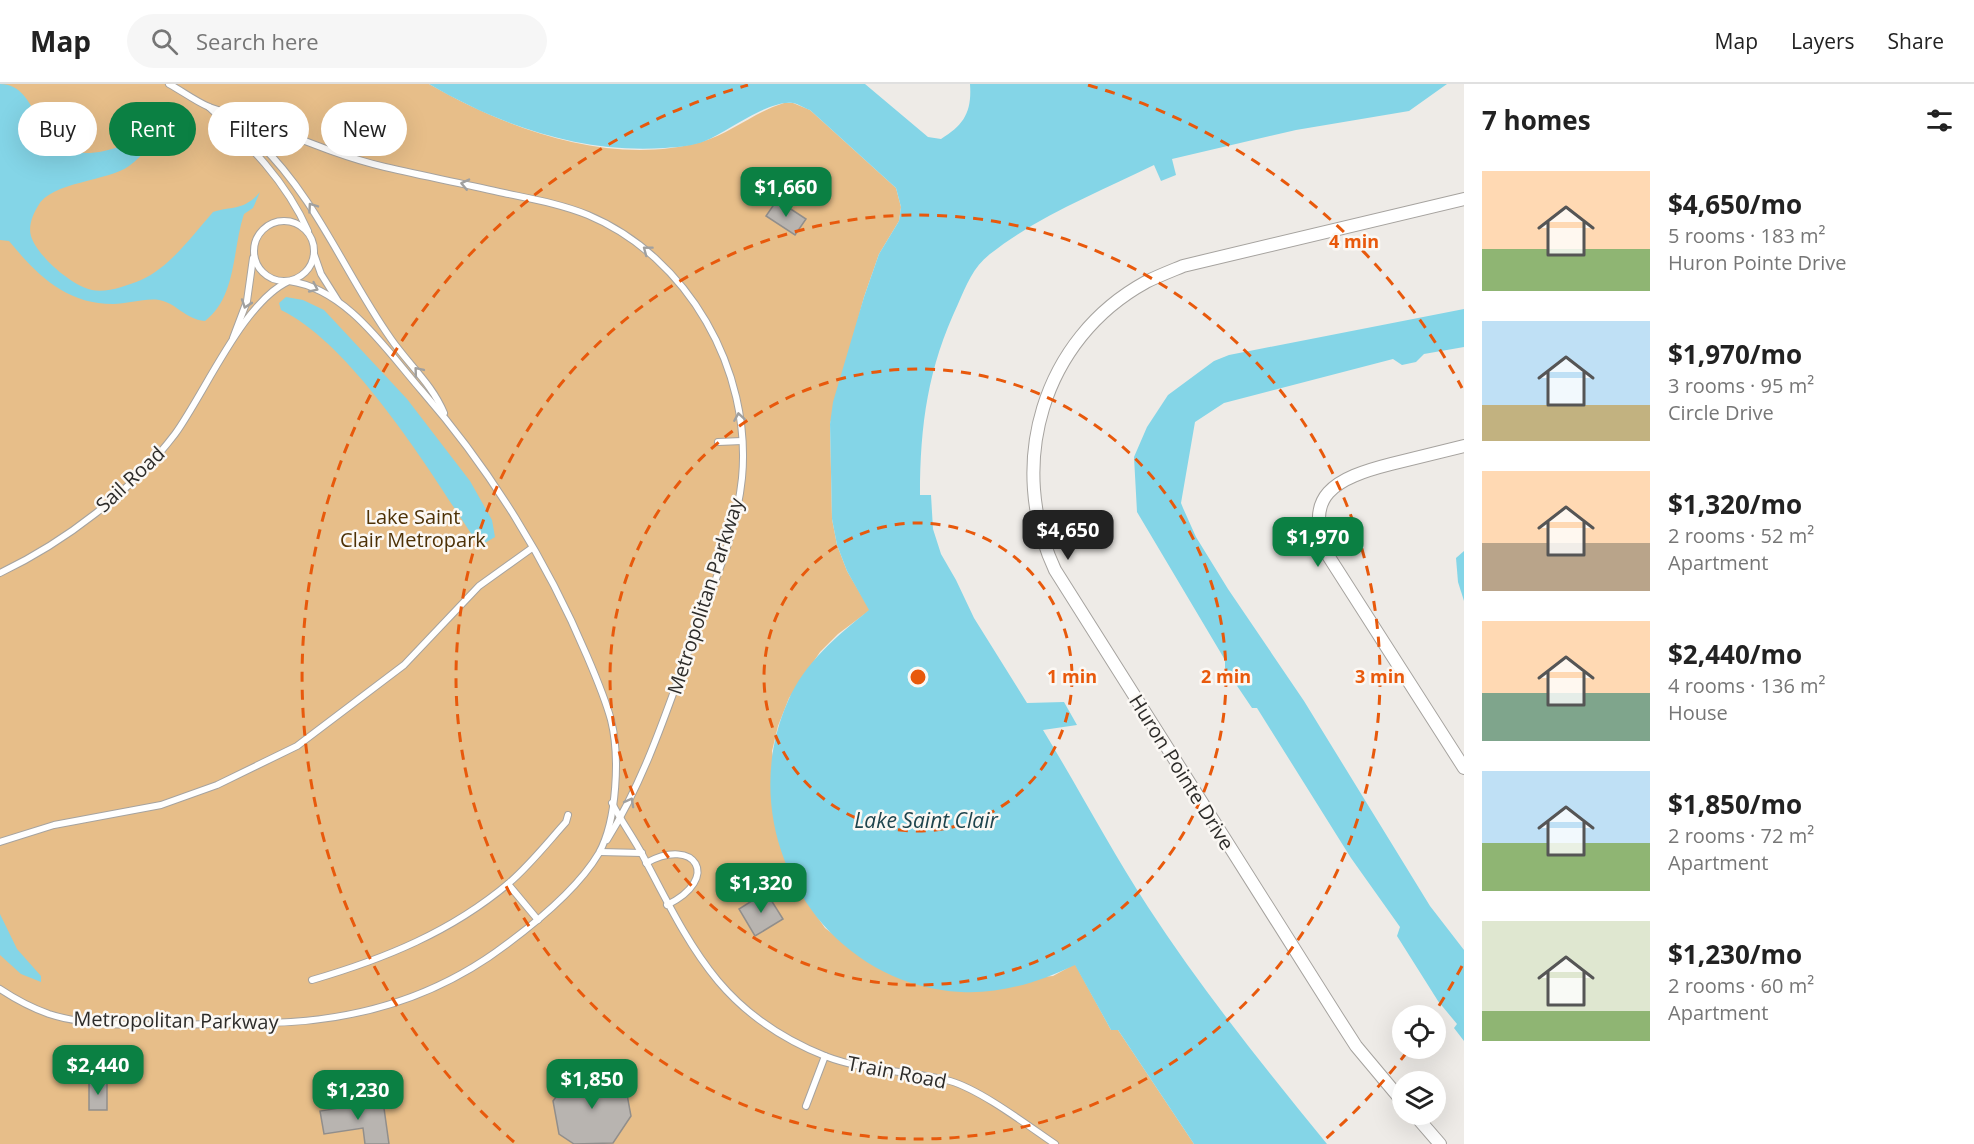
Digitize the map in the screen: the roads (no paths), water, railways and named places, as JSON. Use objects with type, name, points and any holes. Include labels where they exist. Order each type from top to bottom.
[{"type":"street","name":"Huron Pointe Drive","points":[[1392,1089],[1356,1046],[1055,570],[1037,521],[1033,473],[1035,442],[1044,404],[1065,358],[1097,319],[1146,282],[1184,266],[1464,199]]},
{"type":"street","points":[[1464,446],[1357,472],[1336,483],[1324,497],[1318,525],[1329,557],[1464,768]]},
{"type":"street","points":[[1424,1125],[1440,1144]]},
{"type":"lane","name":"Metropolitan Parkway","points":[[169,84],[208,106]]},
{"type":"lane","name":"Metropolitan Parkway","points":[[0,989],[47,1013],[90,1022],[321,1021],[376,1009],[442,984],[493,955],[538,920],[594,860],[640,783],[657,739],[728,538],[742,477],[739,410],[712,332],[693,299],[657,258],[636,242],[587,215],[555,204],[380,165],[309,141]]},
{"type":"lane","points":[[259,156],[297,209],[310,236],[321,274],[338,301],[379,342],[447,421],[482,467],[532,548],[579,638],[611,719],[616,744],[612,803],[600,852],[642,853]]},
{"type":"lane","points":[[271,156],[283,168],[320,218],[392,340],[436,393],[447,421]]},
{"type":"lane","points":[[227,352],[247,301],[259,234],[276,222],[295,223],[310,236]]},
{"type":"lane","points":[[254,253],[261,271],[279,281],[314,287],[338,301]]},
{"type":"lane","points":[[227,352],[264,296],[306,272],[314,254]]},
{"type":"lane","name":"Sail Road","points":[[0,573],[19,564],[80,523],[150,464],[190,412],[227,352]]},
{"type":"lane","points":[[718,442],[742,441]]},
{"type":"lane","points":[[0,842],[54,825],[160,806],[217,785],[297,746],[404,665],[479,585],[532,548]]},
{"type":"lane","name":"Train Road","points":[[612,803],[642,853],[667,905],[694,952],[722,987],[755,1017],[788,1038],[825,1056],[868,1069],[953,1082],[978,1095],[1054,1144]]},
{"type":"lane","points":[[312,980],[364,965],[416,944],[461,917],[508,884],[566,822],[568,815]]},
{"type":"lane","points":[[646,863],[661,855],[674,854],[686,855],[695,862],[698,877],[693,888],[683,897],[667,905]]},
{"type":"lane","points":[[508,884],[538,920]]},
{"type":"lane","points":[[806,1106],[825,1056]]},
{"type":"water","points":[[0,84],[14,88],[28,102],[18,102],[18,156],[97,156],[97,152],[109,150],[109,156],[141,156],[120,171],[54,192],[45,198],[34,213],[31,220],[31,236],[40,252],[56,269],[84,287],[98,291],[110,290],[129,285],[151,275],[180,250],[213,212],[243,205],[260,192],[253,208],[244,214],[232,272],[223,299],[205,321],[191,317],[171,304],[159,300],[113,304],[81,299],[54,285],[30,265],[9,241],[0,240]]},
{"type":"water","name":"Lake Saint Clair","points":[[429,84],[865,84],[928,137],[941,139],[956,128],[965,117],[970,102],[970,84],[1447,84],[1409,111],[1296,130],[1172,159],[1176,175],[1161,181],[1154,165],[1069,205],[1009,240],[984,259],[964,290],[939,351],[924,420],[920,495],[931,495],[933,529],[941,554],[974,618],[1027,703],[1064,702],[1077,725],[1043,730],[1121,864],[1169,938],[1212,998],[1327,1144],[1194,1144],[1118,1030],[1111,1030],[1075,965],[1034,982],[991,991],[961,992],[910,982],[866,961],[828,930],[800,892],[780,847],[771,799],[773,750],[788,701],[803,674],[834,640],[869,610],[847,571],[837,545],[832,519],[830,424],[833,402],[864,297],[879,254],[899,221],[901,207],[896,188],[810,110],[793,103],[784,103],[761,111],[700,143],[665,148],[634,149],[572,141],[542,134],[484,112]]},
{"type":"water","points":[[286,297],[303,300],[324,310],[407,399],[470,481],[492,520],[495,537],[485,543],[474,538],[413,446],[362,380],[308,327],[281,310],[279,303]]},
{"type":"water","points":[[1464,309],[1464,347],[1424,354],[1416,362],[1402,365],[1393,359],[1224,403],[1195,422],[1181,503],[1196,537],[1228,589],[1304,701],[1430,906],[1464,950],[1464,1041],[1454,1028],[1457,1024],[1446,1011],[1446,1005],[1441,1005],[1438,1001],[1397,936],[1400,927],[1351,858],[1257,708],[1252,708],[1225,668],[1225,660],[1137,512],[1134,457],[1147,427],[1168,395],[1214,361],[1229,355]]},
{"type":"water","points":[[1464,551],[1464,601],[1458,582],[1456,558]]},
{"type":"water","points":[[0,914],[17,949],[41,976],[41,982],[21,974],[0,955]]},
{"type":"park label","name":"Lake Saint Clair Metropark","points":[[413,528]]}]
